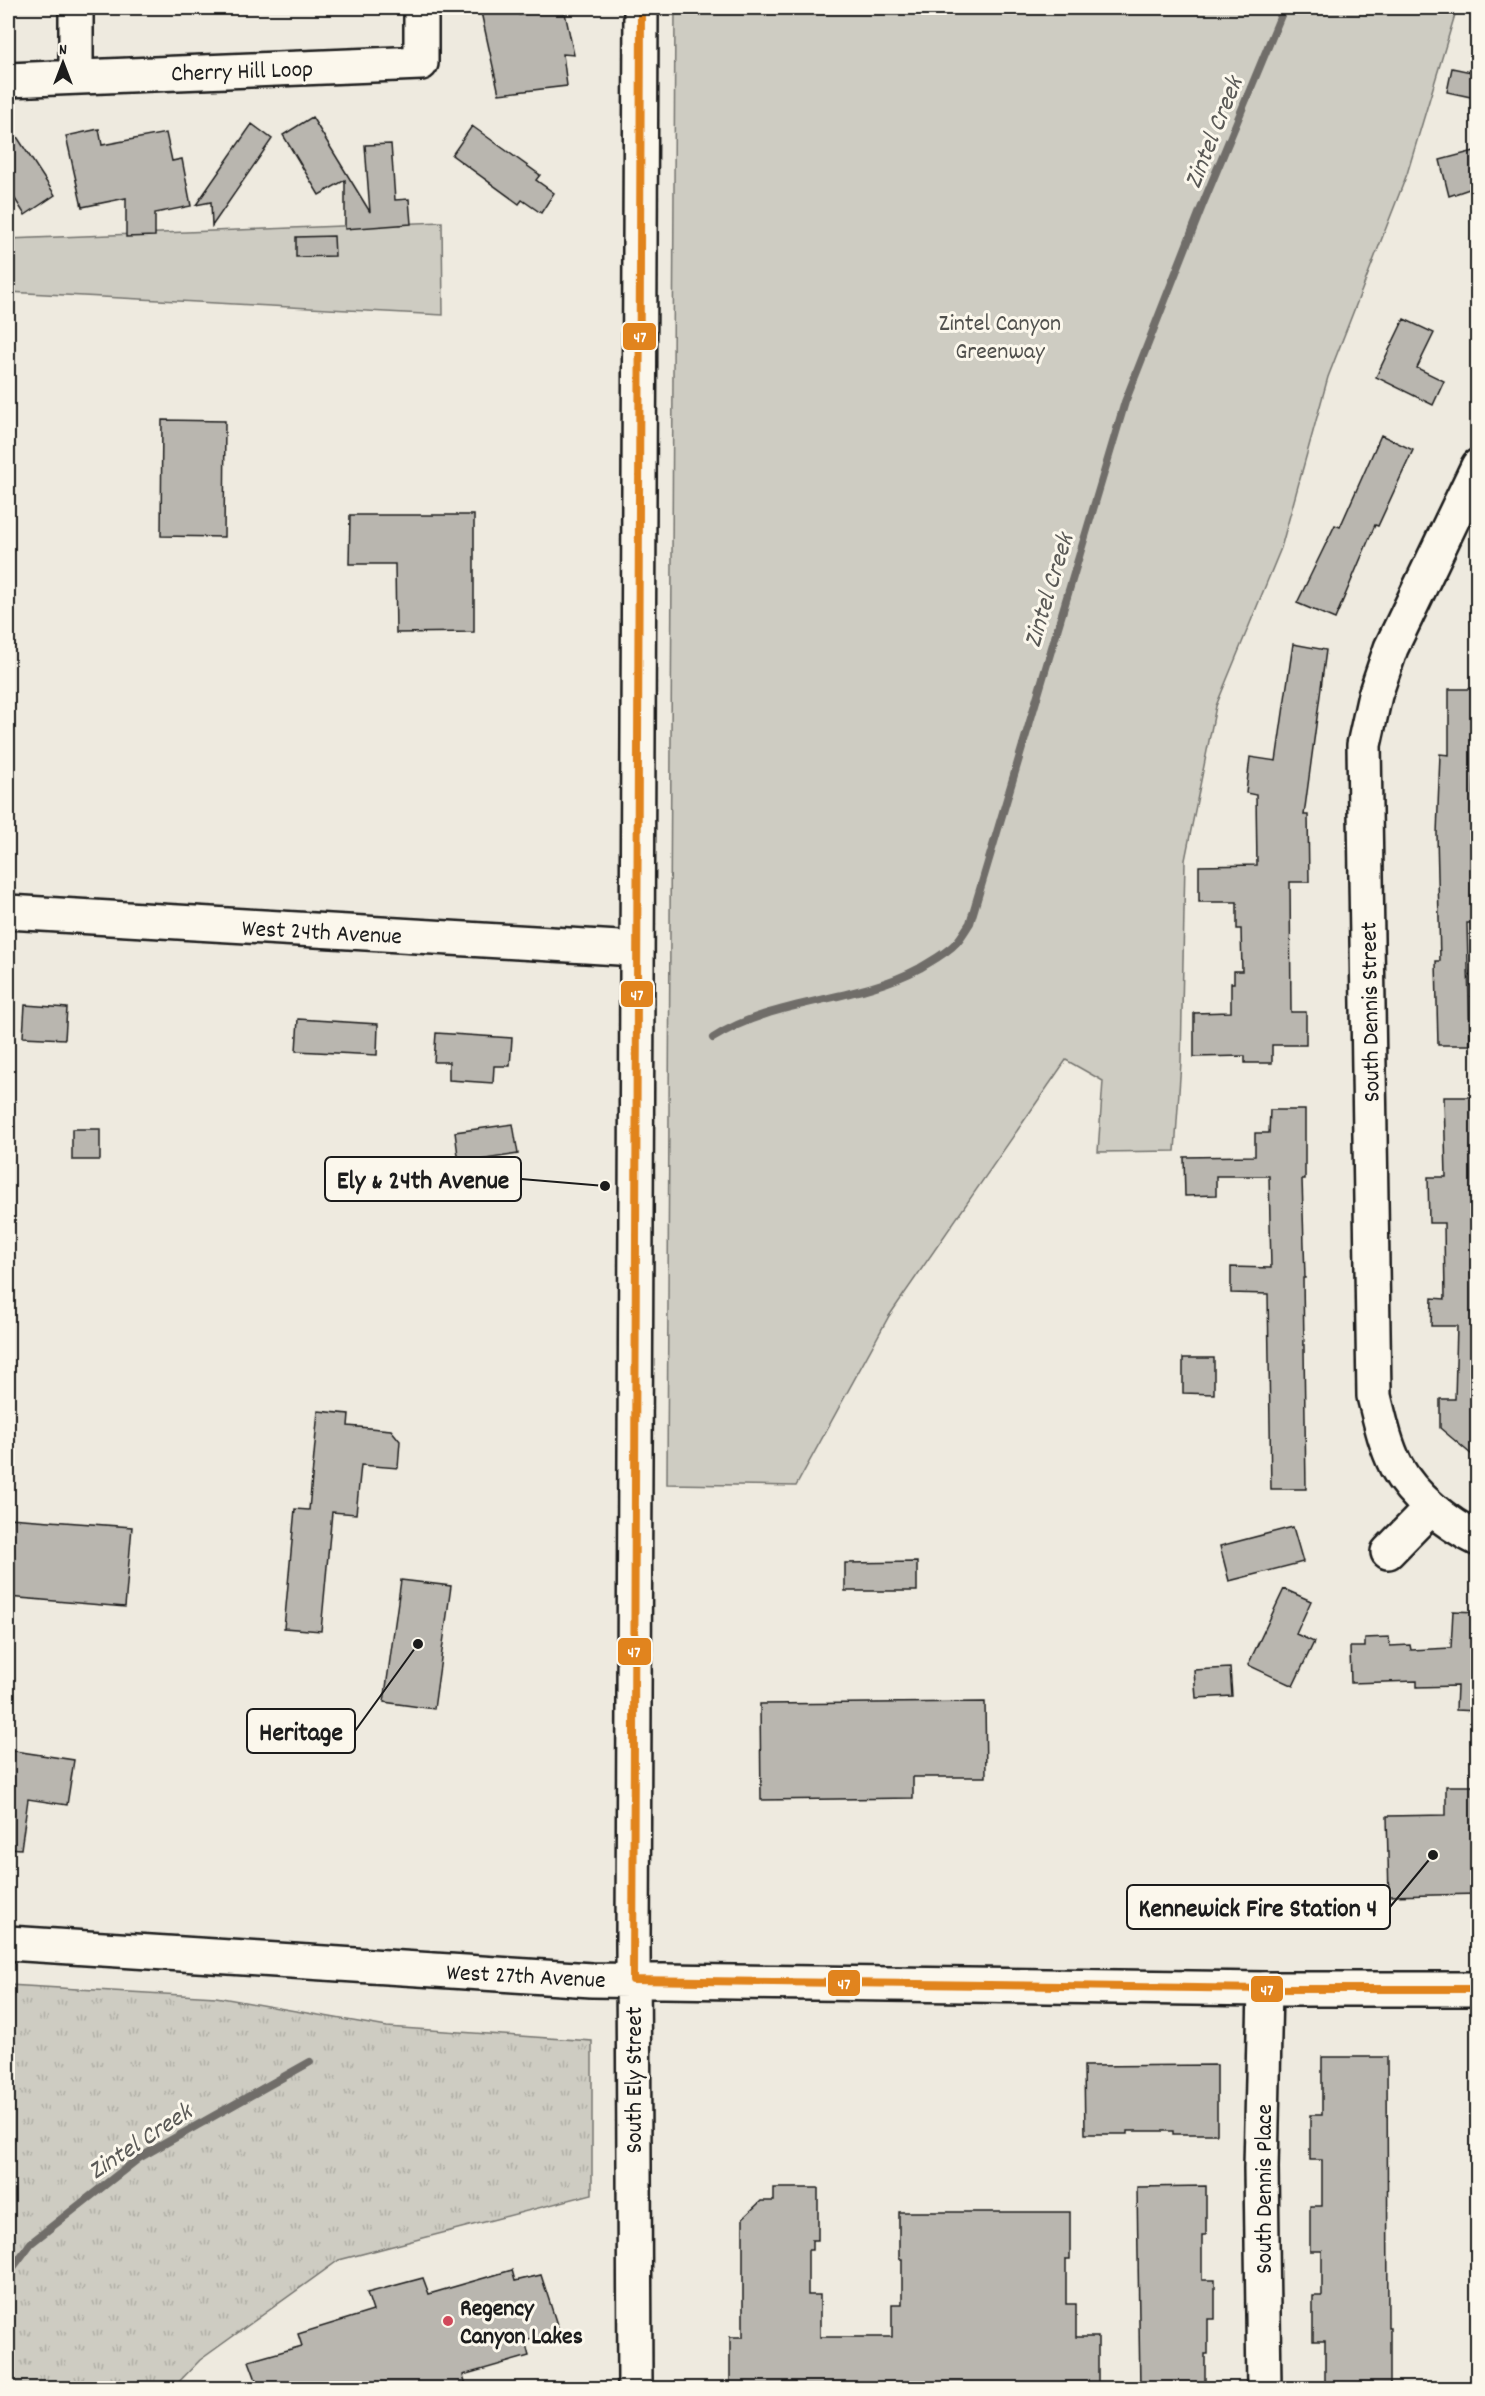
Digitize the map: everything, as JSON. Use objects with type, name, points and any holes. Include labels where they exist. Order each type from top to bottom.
[{"type":"street","points":[[76,8],[76,76]]},
{"type":"street","name":"Cherry Hill Loop","points":[[8,80],[421,63],[421,8]]},
{"type":"street","name":"South Ely Street","points":[[635,2388],[633,1980],[641,8]]},
{"type":"street","name":"South Dennis Street","points":[[1478,466],[1391,648],[1375,695],[1364,745],[1374,1396],[1382,1431],[1397,1467],[1431,1508],[1460,1530],[1478,1539]]},
{"type":"street","name":"West 24th Avenue","points":[[8,912],[636,949]]},
{"type":"street","points":[[1388,1552],[1431,1508]]},
{"type":"street","name":"West 27th Avenue","points":[[8,1943],[592,1980],[1265,1989],[1478,1989]]},
{"type":"street","name":"South Dennis Place","points":[[1264,2388],[1262,2168],[1265,1989]]},
{"type":"green space","name":"Zintel Canyon Greenway","points":[[675,8],[1457,8],[1407,174],[1328,377],[1281,548],[1216,706],[1185,860],[1181,1062],[1175,1151],[1098,1152],[1103,1081],[1066,1060],[889,1316],[796,1486],[667,1484]]},
{"type":"green space","points":[[442,222],[443,315],[8,292],[8,239]]},
{"type":"green space","points":[[8,1985],[216,1997],[387,2027],[592,2041],[592,2194],[339,2260],[200,2360],[173,2388],[8,2388]]},
{"type":"building","points":[[517,8],[519,15],[564,8],[574,55],[563,54],[567,86],[499,94],[481,12]]},
{"type":"building","points":[[1452,68],[1476,73],[1471,97],[1447,92]]},
{"type":"building","points":[[312,117],[370,212],[365,145],[391,144],[395,200],[409,199],[411,224],[345,229],[345,180],[319,195],[283,135]]},
{"type":"building","points":[[8,123],[55,195],[25,215],[8,188]]},
{"type":"building","points":[[252,124],[272,139],[212,226],[211,202],[196,205]]},
{"type":"building","points":[[472,126],[540,175],[536,180],[554,193],[541,213],[522,200],[519,204],[452,155]]},
{"type":"building","points":[[99,129],[102,145],[166,133],[172,161],[182,159],[191,206],[155,213],[155,236],[126,237],[126,198],[82,207],[66,136]]},
{"type":"building","points":[[1478,150],[1478,186],[1449,196],[1440,160]]},
{"type":"building","points":[[334,236],[335,256],[296,257],[296,237]]},
{"type":"building","points":[[1404,319],[1434,333],[1417,368],[1444,381],[1433,405],[1376,377]]},
{"type":"building","points":[[162,420],[225,421],[224,537],[161,536]]},
{"type":"building","points":[[1381,435],[1413,450],[1378,526],[1375,525],[1335,619],[1297,603],[1335,525],[1340,527]]},
{"type":"building","points":[[350,515],[474,515],[474,632],[396,633],[395,564],[349,564]]},
{"type":"building","points":[[1293,644],[1326,650],[1304,815],[1308,815],[1309,882],[1290,882],[1291,1012],[1306,1012],[1306,1045],[1272,1045],[1272,1063],[1245,1063],[1245,1056],[1194,1057],[1194,1013],[1231,1012],[1231,983],[1234,983],[1234,971],[1242,971],[1241,929],[1237,929],[1237,902],[1199,902],[1199,866],[1257,865],[1256,795],[1246,793],[1250,757],[1276,761]]},
{"type":"building","points":[[1449,689],[1478,689],[1472,836],[1473,923],[1467,923],[1470,1045],[1438,1045],[1436,961],[1440,961],[1437,834],[1440,754],[1449,755]]},
{"type":"building","points":[[25,1005],[67,1008],[65,1039],[23,1037]]},
{"type":"building","points":[[298,1019],[378,1024],[377,1055],[296,1051]]},
{"type":"building","points":[[436,1033],[512,1038],[510,1066],[494,1066],[493,1083],[449,1080],[449,1062],[434,1062]]},
{"type":"building","points":[[1444,1097],[1476,1097],[1478,1460],[1440,1428],[1440,1399],[1455,1399],[1457,1326],[1431,1326],[1432,1298],[1445,1299],[1444,1223],[1429,1223],[1428,1177],[1446,1177]]},
{"type":"building","points":[[1270,1110],[1305,1110],[1305,1179],[1302,1179],[1306,1489],[1271,1489],[1268,1294],[1231,1293],[1231,1267],[1271,1268],[1269,1176],[1216,1176],[1216,1195],[1185,1196],[1184,1157],[1255,1156],[1255,1133],[1269,1133]]},
{"type":"building","points":[[513,1124],[518,1154],[459,1163],[455,1132]]},
{"type":"building","points":[[72,1129],[100,1129],[100,1160],[72,1160]]},
{"type":"building","points":[[1183,1358],[1214,1358],[1214,1394],[1183,1393]]},
{"type":"building","points":[[318,1411],[349,1414],[348,1426],[391,1430],[400,1441],[398,1468],[361,1465],[356,1514],[332,1512],[321,1631],[284,1628],[295,1509],[309,1510]]},
{"type":"building","points":[[9,1518],[132,1527],[125,1607],[8,1597]]},
{"type":"building","points":[[1293,1527],[1303,1562],[1229,1581],[1220,1546]]},
{"type":"building","points":[[917,1562],[917,1591],[845,1591],[845,1563]]},
{"type":"building","points":[[401,1580],[451,1586],[434,1709],[384,1702]]},
{"type":"building","points":[[1284,1589],[1311,1601],[1296,1634],[1314,1642],[1293,1686],[1248,1665]]},
{"type":"building","points":[[1453,1611],[1478,1612],[1478,1711],[1456,1710],[1457,1686],[1417,1687],[1417,1681],[1351,1683],[1350,1647],[1365,1647],[1365,1638],[1389,1637],[1390,1646],[1410,1645],[1411,1650],[1451,1648]]},
{"type":"building","points":[[1230,1668],[1232,1696],[1196,1698],[1194,1670]]},
{"type":"building","points":[[985,1702],[986,1777],[913,1777],[913,1798],[761,1800],[760,1704]]},
{"type":"building","points":[[8,1750],[74,1760],[67,1805],[28,1799],[21,1849],[8,1848]]},
{"type":"building","points":[[1446,1786],[1478,1786],[1478,1894],[1389,1896],[1387,1816],[1446,1815]]},
{"type":"building","points":[[1322,2057],[1387,2057],[1390,2388],[1325,2388],[1325,2341],[1313,2341],[1313,2296],[1322,2296],[1322,2251],[1310,2251],[1310,2206],[1322,2206],[1322,2160],[1310,2160],[1310,2115],[1322,2115]]},
{"type":"building","points":[[1217,2065],[1217,2134],[1128,2131],[1128,2134],[1085,2134],[1084,2066]]},
{"type":"building","points":[[1206,2186],[1206,2235],[1202,2235],[1202,2280],[1215,2280],[1215,2319],[1208,2319],[1205,2388],[1140,2388],[1137,2187]]},
{"type":"building","points":[[774,2188],[818,2188],[818,2240],[812,2240],[812,2250],[808,2250],[808,2295],[820,2295],[820,2337],[892,2337],[892,2304],[902,2304],[899,2212],[1070,2212],[1070,2259],[1066,2259],[1066,2304],[1076,2304],[1076,2337],[1098,2337],[1098,2388],[730,2388],[730,2337],[743,2337],[743,2218],[761,2201],[774,2201]]},
{"type":"building","name":"Regency Canyon Lakes","points":[[512,2270],[515,2281],[541,2275],[559,2331],[525,2341],[529,2356],[463,2375],[467,2388],[259,2388],[249,2361],[302,2346],[298,2334],[373,2311],[367,2293],[423,2278],[429,2294]]},
{"type":"waterway","name":"Zintel Creek","points":[[713,1038],[762,1015],[869,988],[920,968],[949,950],[970,923],[1125,402],[1202,206],[1284,8]]},
{"type":"waterway","name":"Zintel Creek","points":[[8,2274],[31,2243],[139,2158],[310,2062]]},
{"type":"transit line","name":"47","points":[[633,1980],[641,8]]},
{"type":"transit line","name":"47","points":[[633,1980],[1265,1989],[1478,1989]]},
{"type":"place","name":"Ely & 24th Avenue","points":[[605,1186]]},
{"type":"place","name":"Heritage","points":[[418,1644]]},
{"type":"place","name":"Kennewick Fire Station 4","points":[[1433,1855]]},
{"type":"place","name":"Regency Canyon Lakes","points":[[448,2321]]}]
